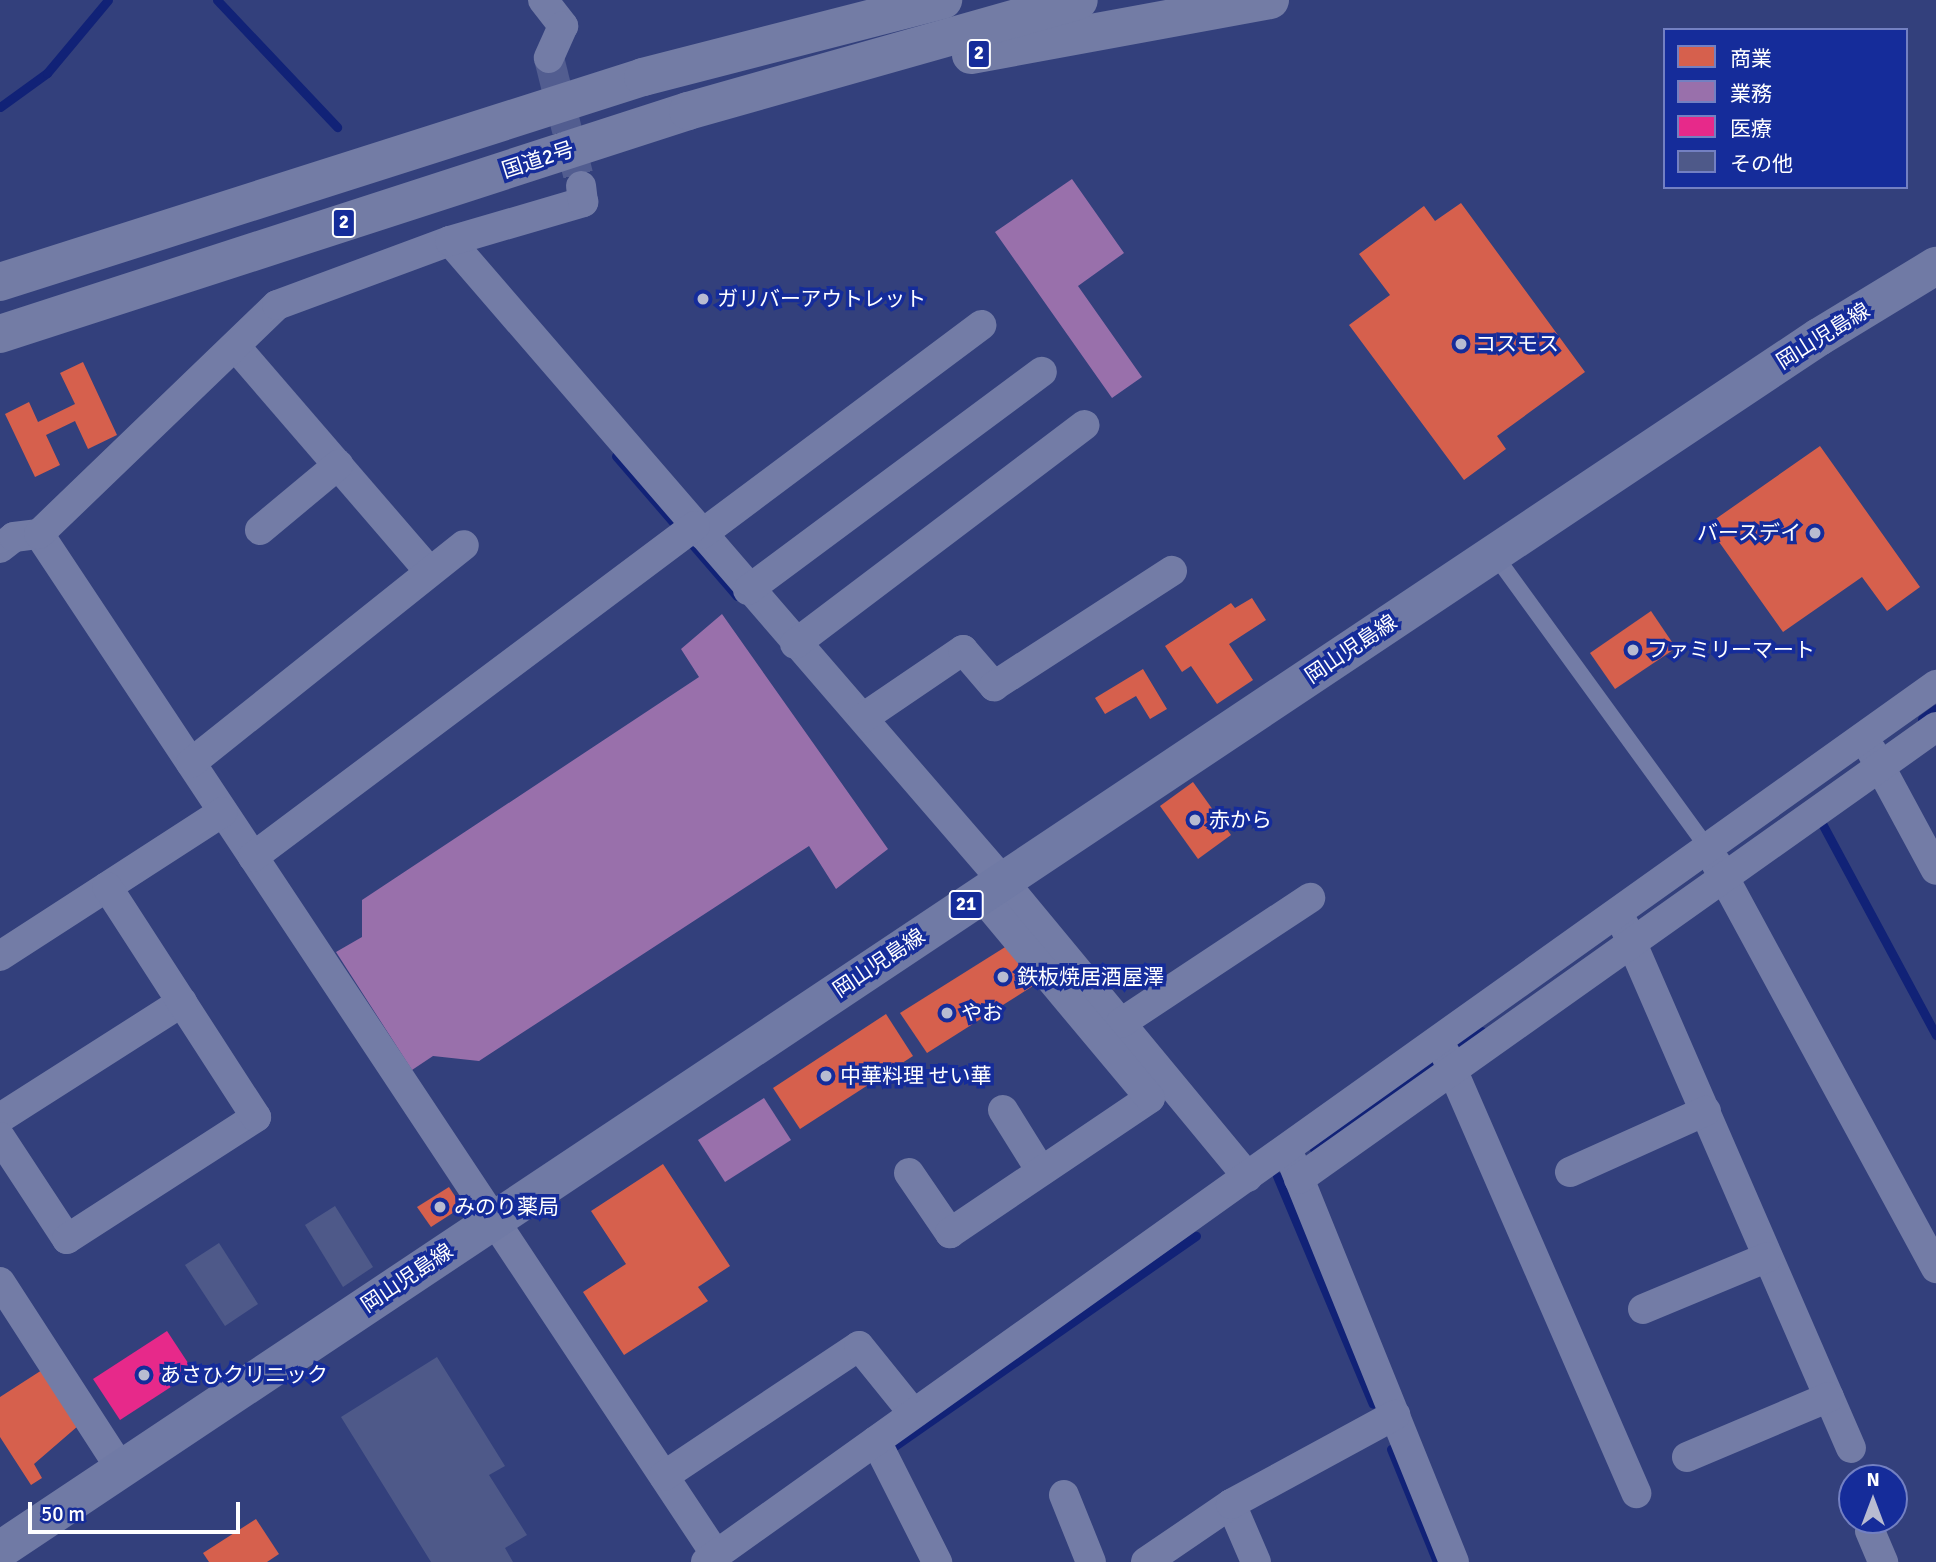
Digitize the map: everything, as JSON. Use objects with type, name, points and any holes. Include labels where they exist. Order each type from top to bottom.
[{"type":"highway","name":"2","points":[[0,282],[643,77],[849,0]]},
{"type":"highway","name":"2","points":[[643,77],[943,0]]},
{"type":"highway","name":"国道2号","points":[[0,334],[688,111],[1080,0]]},
{"type":"highway","name":"2","points":[[688,111],[1107,26],[1270,0]]},
{"type":"main road","name":"岡山児島線","points":[[0,1550],[1494,554],[1936,266]]},
{"type":"street","points":[[544,0],[563,26],[549,58]]},
{"type":"street","points":[[0,548],[14,537],[39,534],[277,305],[450,241],[583,202],[581,186]]},
{"type":"street","points":[[450,241],[691,532],[748,590],[863,718],[992,888],[1137,1062],[1248,1177]]},
{"type":"street","points":[[253,857],[691,532],[981,325]]},
{"type":"street","points":[[235,346],[429,571]]},
{"type":"street","points":[[748,590],[1042,372]]},
{"type":"street","points":[[795,644],[1085,425]]},
{"type":"street","points":[[260,530],[338,465]]},
{"type":"street","points":[[39,534],[491,1221],[664,1476],[711,1558],[881,1449],[913,1413],[1248,1177],[1446,1055],[1872,752],[1936,727]]},
{"type":"street","points":[[191,763],[464,545]]},
{"type":"street","points":[[863,718],[963,650],[994,686],[1172,571]]},
{"type":"street","points":[[1716,863],[1817,812],[1936,685]]},
{"type":"street","points":[[1872,752],[1936,870]]},
{"type":"street","points":[[0,956],[223,812]]},
{"type":"street","points":[[1716,863],[1936,1268]]},
{"type":"street","points":[[0,1137],[67,1239],[257,1117],[107,887]]},
{"type":"street","points":[[909,1172],[950,1233],[1150,1098],[1121,1023],[992,888]]},
{"type":"street","points":[[1121,1023],[1310,898]]},
{"type":"street","points":[[1625,928],[1851,1448]]},
{"type":"street","points":[[0,1118],[182,1002]]},
{"type":"street","points":[[1299,1179],[1446,1055]]},
{"type":"street","points":[[1446,1055],[1636,1493]]},
{"type":"street","points":[[1003,1110],[1041,1171]]},
{"type":"street","points":[[1570,1172],[1706,1111]]},
{"type":"street","points":[[1288,1150],[1454,1562]]},
{"type":"street","points":[[1643,1309],[1768,1256]]},
{"type":"street","points":[[0,1282],[121,1469]]},
{"type":"street","points":[[664,1476],[859,1346],[913,1413]]},
{"type":"street","points":[[1687,1457],[1829,1397]]},
{"type":"street","points":[[1146,1562],[1231,1504],[1395,1415]]},
{"type":"street","points":[[881,1449],[937,1562]]},
{"type":"street","points":[[1064,1495],[1091,1562]]},
{"type":"street","points":[[1231,1504],[1256,1562]]},
{"type":"street","points":[[1871,1534],[1883,1562]]},
{"type":"lane","points":[[1494,554],[1716,863]]},
{"type":"building: 商業","points":[[1461,203],[1585,372],[1497,436],[1506,449],[1464,480],[1349,325],[1390,295],[1359,254],[1424,206],[1435,221]]},
{"type":"building: 商業","points":[[83,362],[117,435],[88,449],[75,421],[46,435],[60,465],[35,477],[5,414],[29,402],[38,422],[75,404],[60,373]]},
{"type":"building: 商業","points":[[1820,446],[1920,587],[1887,611],[1862,577],[1783,632],[1707,525]]},
{"type":"building: 商業","points":[[1252,598],[1266,620],[1229,644],[1253,680],[1217,704],[1191,666],[1182,672],[1165,646],[1231,603],[1235,608]]},
{"type":"building: 商業","points":[[1651,611],[1676,648],[1615,689],[1590,653]]},
{"type":"building: 商業","points":[[1143,669],[1167,709],[1150,719],[1136,696],[1105,714],[1095,698]]},
{"type":"building: 商業","name":"赤から","points":[[1193,782],[1231,835],[1198,859],[1160,806]]},
{"type":"building: 商業","points":[[1010,944],[1036,984],[927,1053],[900,1013]]},
{"type":"building: 商業","points":[[886,1014],[913,1056],[800,1129],[773,1088]]},
{"type":"building: 商業","points":[[663,1164],[730,1266],[698,1287],[708,1301],[624,1355],[583,1292],[626,1264],[591,1211]]},
{"type":"building: 商業","points":[[449,1187],[462,1207],[431,1227],[417,1207]]},
{"type":"building: 商業","points":[[42,1370],[78,1426],[34,1464],[42,1478],[31,1485],[0,1437],[0,1397]]},
{"type":"building: 商業","points":[[256,1519],[279,1554],[267,1562],[209,1562],[203,1553]]},
{"type":"building: 業務","points":[[1072,179],[1124,253],[1078,286],[1142,377],[1112,398],[995,232]]},
{"type":"building: 業務","points":[[722,614],[888,849],[836,889],[809,846],[479,1061],[433,1056],[412,1070],[336,952],[362,937],[362,900],[699,677],[681,649]]},
{"type":"building: 業務","points":[[764,1098],[791,1140],[725,1182],[698,1140]]},
{"type":"building: 医療","points":[[167,1331],[194,1372],[120,1420],[93,1379]]},
{"type":"building: その他","points":[[335,1206],[373,1267],[343,1287],[305,1225]]},
{"type":"building: その他","points":[[219,1243],[258,1304],[225,1326],[185,1265]]},
{"type":"building: その他","points":[[437,1357],[505,1466],[489,1475],[527,1535],[505,1548],[513,1562],[431,1562],[341,1417]]},
{"type":"waterway","points":[[0,107],[47,73],[108,0]]},
{"type":"waterway","points":[[217,0],[337,127]]},
{"type":"waterway","points":[[616,456],[737,596]]},
{"type":"waterway","points":[[1922,719],[1936,709]]},
{"type":"waterway","points":[[1818,816],[1936,1035]]},
{"type":"waterway","points":[[1314,1149],[1482,1031]]},
{"type":"waterway","points":[[1277,1176],[1373,1404]]},
{"type":"waterway","points":[[886,1452],[1196,1236]]},
{"type":"waterway","points":[[1391,1449],[1437,1562]]},
{"type":"tunnel","points":[[549,58],[581,186]]},
{"type":"place","name":"ガリバーアウトレット","points":[[703,299]]},
{"type":"place","name":"コスモス","points":[[1461,344]]},
{"type":"place","name":"バースデイ","points":[[1815,533]]},
{"type":"place","name":"ファミリーマート","points":[[1633,650]]},
{"type":"place","name":"赤から","points":[[1195,820]]},
{"type":"place","name":"鉄板焼居酒屋澤","points":[[1003,977]]},
{"type":"place","name":"やお","points":[[947,1013]]},
{"type":"place","name":"中華料理 せい華","points":[[826,1076]]},
{"type":"place","name":"みのり薬局","points":[[440,1207]]},
{"type":"place","name":"あさひクリニック","points":[[144,1375]]}]
